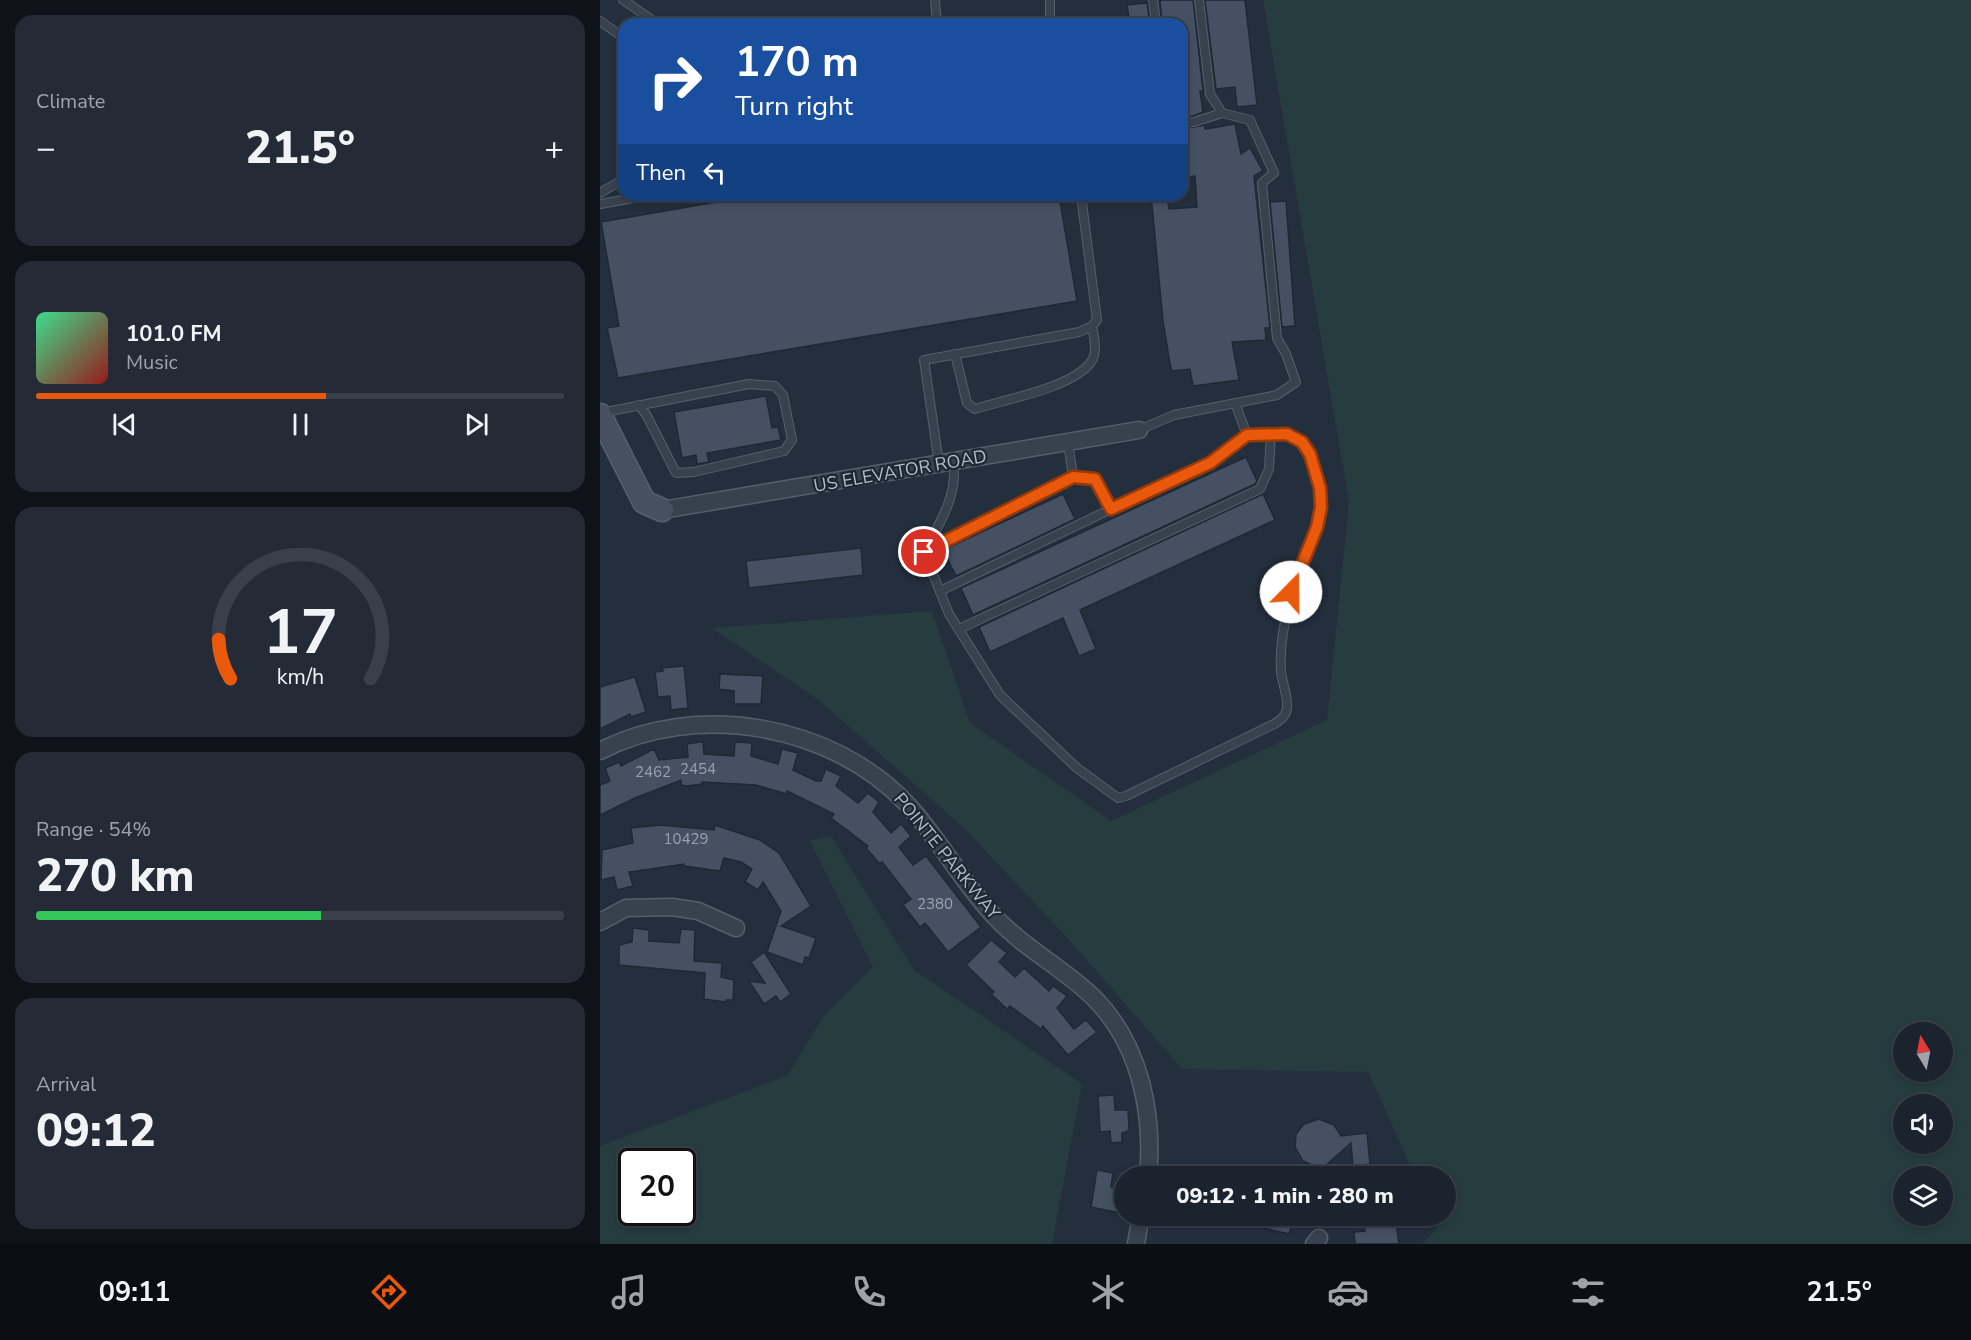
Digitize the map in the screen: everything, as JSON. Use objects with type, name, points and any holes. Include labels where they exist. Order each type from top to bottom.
[{"type":"street","points":[[600,414],[644,502],[662,510]]},
{"type":"street","name":"US ELEVATOR ROAD","points":[[662,510],[1138,430]]},
{"type":"street","name":"POINTE PARKWAY","points":[[600,751],[615,744],[665,730],[712,725],[749,726],[785,733],[823,747],[860,766],[892,790],[918,816],[977,899],[1001,924],[1095,999],[1125,1038],[1142,1084],[1147,1108],[1148,1166]]},
{"type":"street","points":[[600,922],[626,908],[672,907],[698,911],[736,928]]},
{"type":"street","points":[[1136,1244],[1139,1226]]},
{"type":"lane","points":[[623,0],[649,18]]},
{"type":"lane","points":[[935,0],[936,18]]},
{"type":"lane","points":[[1050,0],[1050,18]]},
{"type":"lane","points":[[1153,0],[1155,18]]},
{"type":"lane","points":[[1198,0],[1209,93],[1222,113]]},
{"type":"lane","points":[[600,21],[618,34]]},
{"type":"lane","points":[[1138,430],[1174,415],[1277,395],[1296,382],[1286,354],[1277,338],[1262,183],[1274,173],[1250,120],[1222,113],[1188,122]]},
{"type":"lane","points":[[600,193],[618,182]]},
{"type":"lane","points":[[600,204],[618,201]]},
{"type":"lane","points":[[924,552],[941,521],[956,477],[946,463],[924,360],[1079,332],[1092,326],[1097,320],[1082,201]]},
{"type":"lane","points":[[955,354],[967,403],[975,409],[1073,378],[1092,361],[1095,349],[1092,326]]},
{"type":"lane","points":[[600,414],[639,405],[749,384],[775,386],[783,395],[792,440],[784,451],[693,472],[676,473],[639,405]]},
{"type":"lane","points":[[1235,403],[1247,435]]},
{"type":"lane","points":[[959,629],[1260,489],[1269,469],[1271,434]]},
{"type":"lane","points":[[924,552],[940,591],[959,629],[1000,695],[1077,768],[1118,798],[1284,718],[1288,708],[1281,671],[1282,639],[1291,592],[1317,527],[1321,507],[1315,469],[1310,454],[1302,442],[1287,434],[1247,435],[1210,463],[940,591]]},
{"type":"lane","points":[[1068,442],[1073,477]]},
{"type":"lane","points":[[924,552],[1073,477],[1095,479],[1111,509]]},
{"type":"green space","points":[[1263,0],[1971,0],[1971,1244],[1423,1244],[1438,1226],[1456,1226],[1456,1166],[1410,1166],[1368,1072],[1182,1069],[1071,942],[965,829],[820,701],[712,628],[932,611],[970,723],[1111,821],[1327,720],[1349,502]]},
{"type":"green space","points":[[831,836],[914,970],[1082,1084],[1052,1244],[600,1244],[600,1146],[787,1076],[823,1017],[873,967],[810,841]]},
{"type":"building","points":[[1193,0],[1203,91],[1200,91],[1203,112],[1193,116],[1188,116],[1188,18],[1161,18],[1160,1]]},
{"type":"building","points":[[1205,0],[1245,0],[1257,105],[1237,107],[1235,87],[1216,89]]},
{"type":"building","points":[[1147,3],[1149,18],[1129,18],[1127,5]]},
{"type":"building","points":[[1235,124],[1241,154],[1250,148],[1263,171],[1254,176],[1270,328],[1265,328],[1266,340],[1232,342],[1239,380],[1193,386],[1190,369],[1172,371],[1170,364],[1163,321],[1152,201],[1168,201],[1169,209],[1197,207],[1195,176],[1188,178],[1188,128],[1205,125],[1205,129]]},
{"type":"building","points":[[722,201],[1060,201],[1077,301],[618,378],[607,328],[619,326],[601,222]]},
{"type":"building","points":[[1286,201],[1295,326],[1282,327],[1270,202]]},
{"type":"building","points":[[766,396],[772,428],[778,427],[781,440],[707,453],[709,462],[697,464],[696,455],[682,458],[674,412]]},
{"type":"building","points":[[1246,457],[1257,481],[1255,484],[973,615],[961,588]]},
{"type":"building","points":[[1063,494],[1075,519],[956,576],[943,550]]},
{"type":"building","points":[[1263,494],[1275,520],[1080,610],[1096,649],[1079,656],[1063,618],[990,652],[979,627]]},
{"type":"building","points":[[861,548],[863,575],[749,588],[746,561]]},
{"type":"building","points":[[684,666],[688,708],[671,710],[670,696],[658,697],[655,672],[663,671],[662,668]]},
{"type":"building","points":[[720,674],[763,676],[761,704],[734,704],[734,691],[719,689]]},
{"type":"building","points":[[635,677],[646,712],[631,717],[630,714],[600,729],[600,687]]},
{"type":"building","points":[[703,742],[704,754],[734,756],[735,742],[752,743],[751,756],[778,764],[782,749],[798,753],[793,770],[816,781],[821,781],[826,769],[841,776],[836,786],[858,803],[868,793],[879,802],[873,812],[891,833],[901,824],[911,836],[899,847],[913,865],[926,856],[981,927],[948,952],[925,923],[920,927],[903,905],[911,899],[882,862],[880,864],[866,848],[868,846],[831,818],[834,814],[787,791],[787,794],[756,785],[702,782],[702,784],[686,786],[681,785],[681,780],[600,815],[600,785],[610,781],[605,768],[619,762],[621,766],[654,749],[659,760],[688,757],[687,744]]},
{"type":"building","points":[[660,825],[714,830],[715,825],[760,840],[779,853],[811,906],[781,926],[816,938],[809,958],[805,957],[803,965],[767,952],[781,911],[763,882],[758,890],[745,882],[752,869],[741,862],[724,858],[720,871],[684,866],[684,864],[629,872],[633,886],[617,890],[614,877],[601,880],[602,850],[633,843],[631,828]]},
{"type":"building","points":[[633,928],[649,930],[649,941],[679,943],[681,929],[695,930],[694,961],[722,963],[721,977],[734,980],[733,1000],[726,1000],[726,1002],[704,999],[705,973],[619,965],[619,945],[632,942]]},
{"type":"building","points":[[991,940],[1007,953],[999,962],[1015,977],[1024,968],[1049,991],[1053,986],[1067,996],[1057,1008],[1074,1029],[1086,1020],[1097,1032],[1068,1055],[1043,1026],[1041,1029],[1010,1006],[1007,1009],[991,994],[994,992],[966,965]]},
{"type":"building","points":[[764,952],[791,994],[780,1002],[776,996],[764,1004],[749,981],[765,983],[751,962]]},
{"type":"building","points":[[1114,1095],[1115,1110],[1128,1110],[1129,1127],[1128,1131],[1122,1133],[1122,1142],[1111,1143],[1110,1131],[1100,1132],[1098,1096]]},
{"type":"building","points":[[1319,1119],[1334,1125],[1341,1136],[1367,1133],[1370,1164],[1353,1166],[1351,1143],[1326,1165],[1314,1166],[1303,1161],[1295,1147],[1296,1134],[1304,1124]]},
{"type":"building","points":[[1097,1170],[1113,1173],[1111,1187],[1114,1188],[1114,1212],[1091,1207]]},
{"type":"building","points":[[1255,1226],[1292,1226],[1289,1234]]},
{"type":"building","points":[[1365,1226],[1397,1226],[1399,1244],[1355,1244],[1354,1232],[1365,1231]]},
{"type":"route","points":[[924,552],[996,518],[1073,477],[1095,479],[1111,509],[1210,463],[1247,435],[1287,434],[1302,442],[1310,454],[1320,488],[1321,507],[1317,527],[1291,592]]}]
